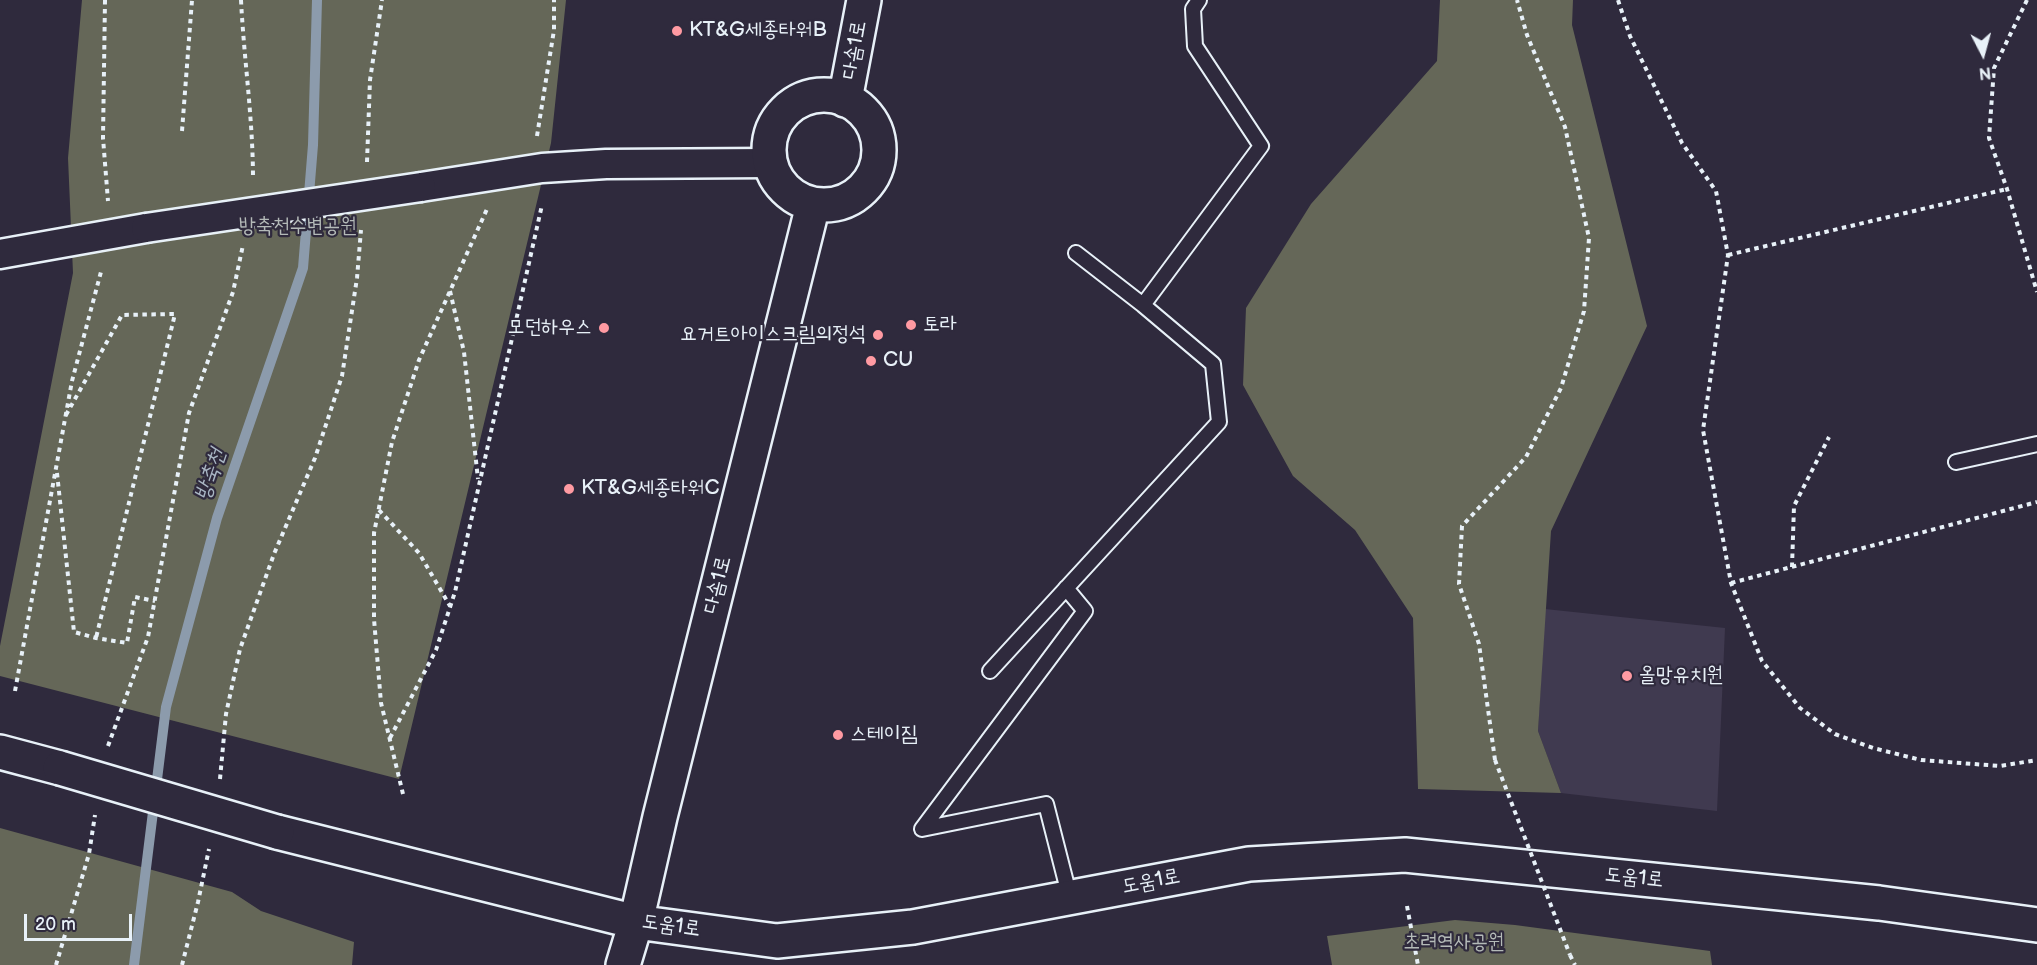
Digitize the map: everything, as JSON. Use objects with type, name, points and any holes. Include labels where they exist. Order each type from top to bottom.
[{"type":"street","name":"다솜1로","points":[[845,100],[864,0]]},
{"type":"street","name":"다솜1로","points":[[623,965],[636,922],[813,204],[831,205],[849,200],[863,189],[873,175],[879,158],[878,140],[872,123],[861,110],[845,100],[828,96],[810,97],[794,104],[780,117],[771,133],[770,163]]},
{"type":"street","points":[[0,254],[146,228],[542,168],[770,163],[781,186],[795,198],[813,204]]},
{"type":"street","name":"도움1로","points":[[0,752],[277,832],[636,922],[777,940],[913,927],[1249,864],[1405,855],[1879,903],[2037,926]]},
{"type":"lane","points":[[1143,305],[1262,146],[1195,46],[1193,9],[1199,0]]},
{"type":"lane","points":[[990,671],[1220,422],[1213,364],[1076,253]]},
{"type":"lane","points":[[1956,462],[2037,444]]},
{"type":"lane","points":[[1066,588],[1085,611],[922,830],[1046,804],[1070,898]]},
{"type":"path","points":[[105,0],[104,138],[109,208]]},
{"type":"path","points":[[182,131],[192,0]]},
{"type":"path","points":[[241,0],[253,151],[252,183]]},
{"type":"path","points":[[367,163],[370,80],[382,0]]},
{"type":"path","points":[[536,141],[554,30],[554,0]]},
{"type":"path","points":[[1517,0],[1527,35],[1565,127],[1590,238],[1584,311],[1561,388],[1526,457],[1462,526],[1459,584],[1479,644],[1495,760],[1575,965]]},
{"type":"path","points":[[1618,0],[1630,36],[1682,143],[1716,191],[1728,255],[1702,430],[1731,583],[1762,661],[1800,708],[1835,734],[1873,748],[1921,760],[2000,766],[2037,760]]},
{"type":"path","points":[[2027,0],[1994,68],[1989,138],[2007,189],[2037,292]]},
{"type":"path","points":[[1728,255],[2007,189]]},
{"type":"path","points":[[390,739],[436,650],[455,592],[542,205]]},
{"type":"path","points":[[403,794],[381,703],[374,619],[374,533],[392,442],[419,360],[487,208]]},
{"type":"path","points":[[219,790],[226,714],[240,649],[274,554],[315,458],[342,376],[357,278],[362,221]]},
{"type":"path","points":[[105,756],[148,638],[189,413],[233,292],[245,238]]},
{"type":"path","points":[[15,691],[72,381],[104,262]]},
{"type":"path","points":[[449,290],[464,352],[478,482]]},
{"type":"path","points":[[66,415],[122,315],[175,314],[96,638]]},
{"type":"path","points":[[1792,567],[1794,506],[1829,437]]},
{"type":"path","points":[[57,467],[74,632],[127,643],[135,597],[155,601]]},
{"type":"path","points":[[1731,583],[2037,502]]},
{"type":"path","points":[[379,510],[419,553],[450,606]]},
{"type":"path","points":[[56,965],[89,854],[96,810]]},
{"type":"path","points":[[182,965],[210,846]]},
{"type":"path","points":[[1407,906],[1418,965]]},
{"type":"shaded area","points":[[1545,609],[1725,628],[1717,811],[1561,793],[1538,731]]},
{"type":"green space","name":"방축천수변공원","points":[[82,0],[566,0],[551,143],[399,779],[0,676],[0,646],[73,273],[68,158]]},
{"type":"green space","points":[[1440,0],[1573,0],[1572,25],[1647,326],[1551,531],[1538,731],[1561,793],[1418,789],[1413,618],[1355,530],[1293,476],[1243,385],[1246,308],[1311,204],[1437,61]]},
{"type":"green space","points":[[0,828],[232,892],[261,911],[354,942],[352,965],[0,965]]},
{"type":"green space","name":"초려역사공원","points":[[1455,920],[1515,925],[1710,951],[1712,965],[1332,965],[1327,936]]},
{"type":"waterway","name":"방축천","points":[[134,965],[166,707],[217,518],[303,268],[313,145],[317,0]]},
{"type":"place","name":"KT&G세종타워B","points":[[677,31]]},
{"type":"place","name":"토라","points":[[911,325]]},
{"type":"place","name":"모던하우스","points":[[604,328]]},
{"type":"place","name":"요거트아이스크림의정석","points":[[878,335]]},
{"type":"place","name":"CU","points":[[871,361]]},
{"type":"place","name":"KT&G세종타워C","points":[[569,489]]},
{"type":"place","name":"올망유치원","points":[[1627,676]]},
{"type":"place","name":"스테이짐","points":[[838,735]]}]
